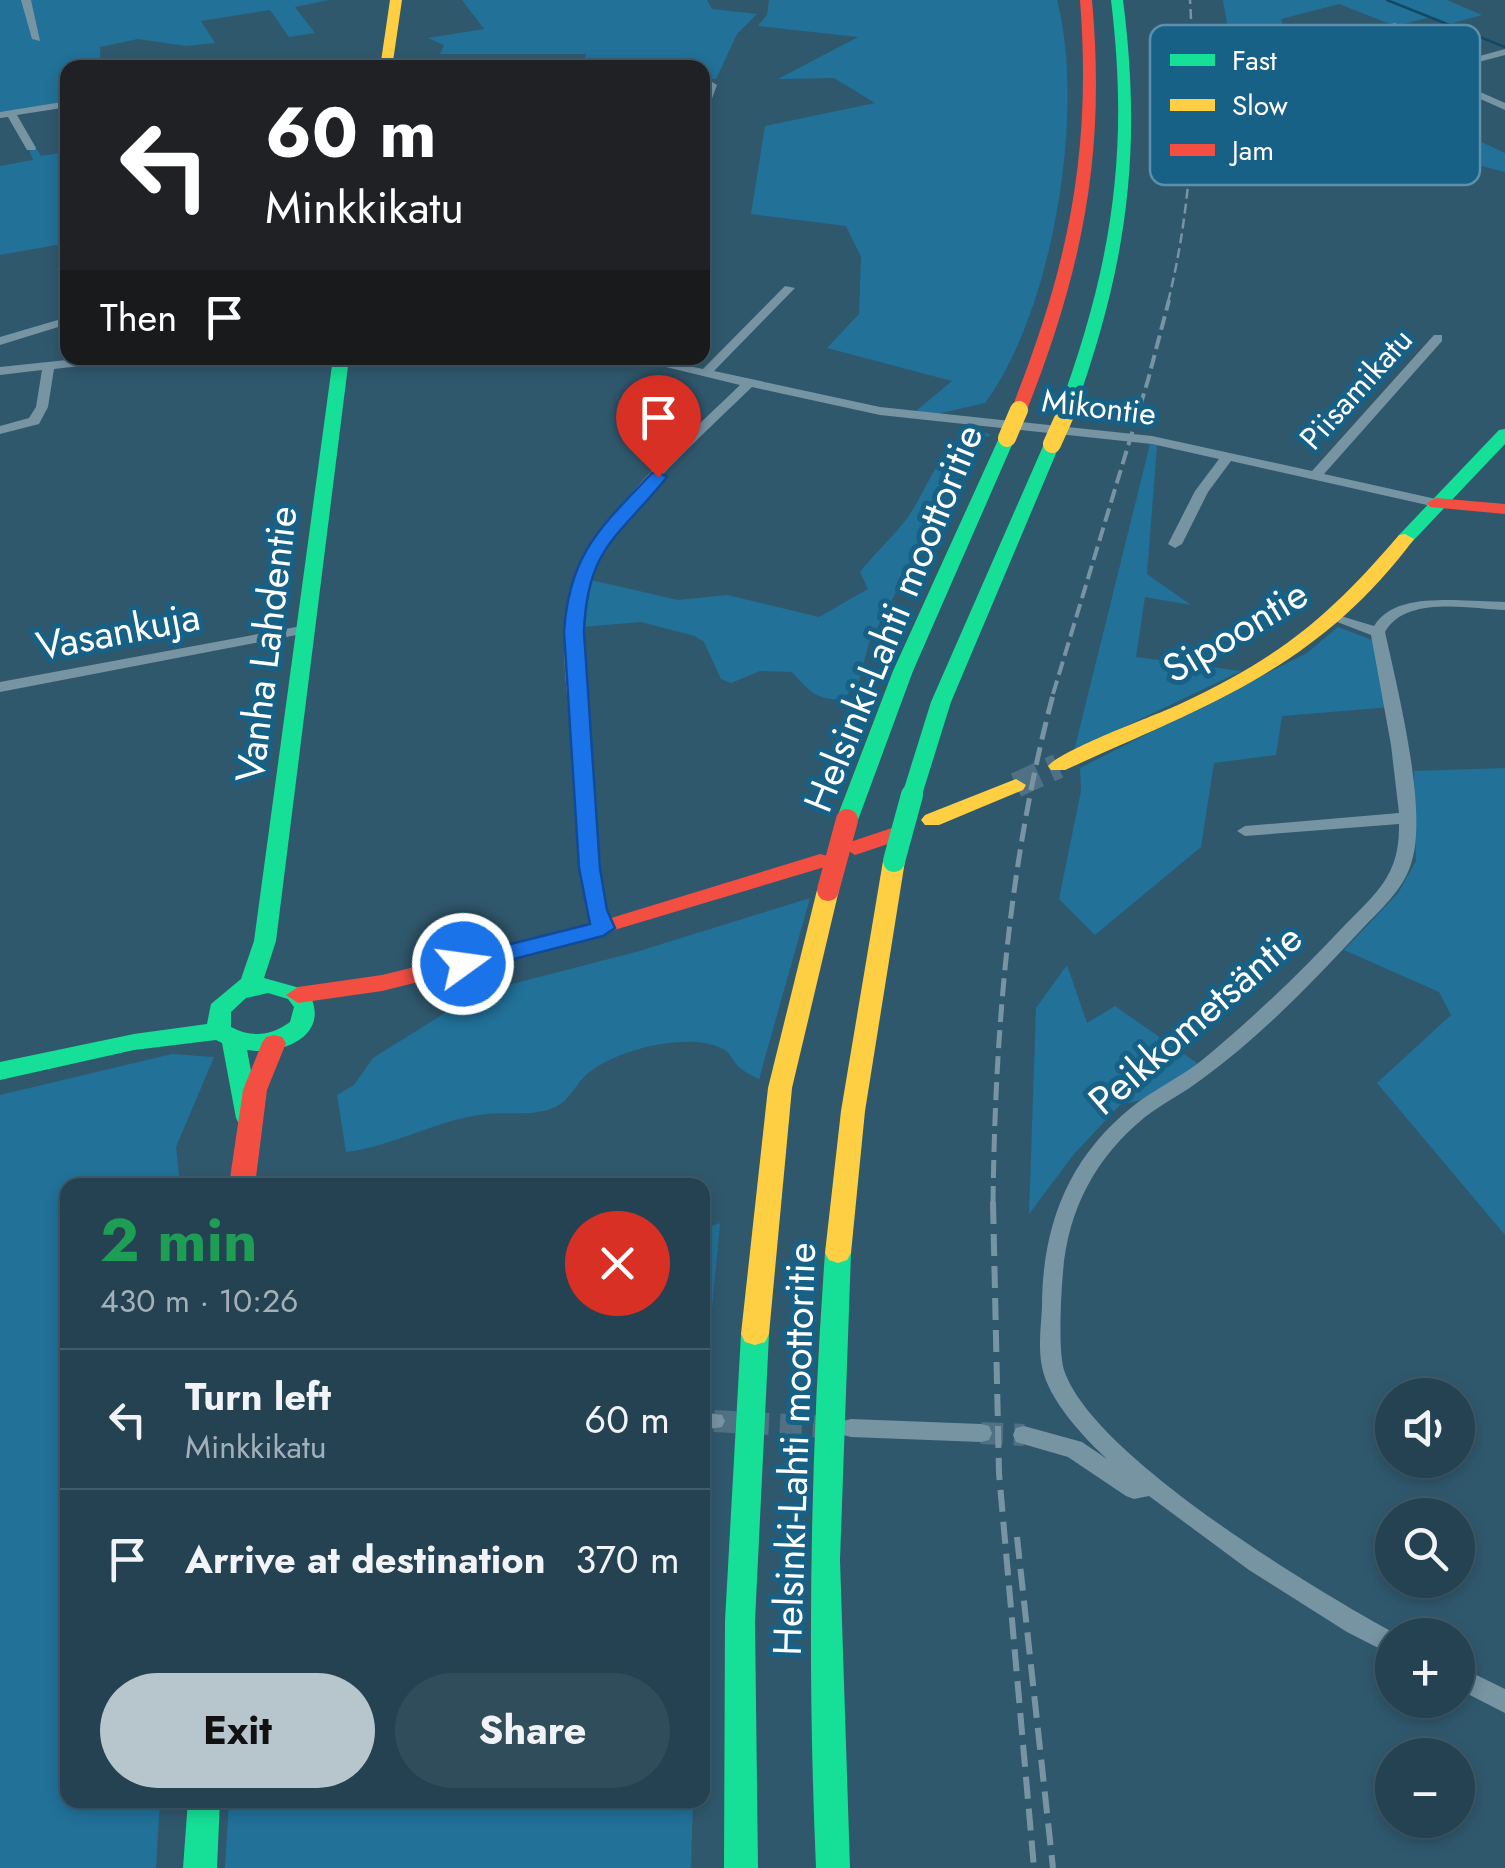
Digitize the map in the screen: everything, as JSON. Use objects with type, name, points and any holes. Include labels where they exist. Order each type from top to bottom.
[{"type":"main road","points":[[387,60],[396,0]]},
{"type":"main road","name":"Helsinki-Lahti moottoritie","points":[[741,1868],[740,1620],[752,1358],[780,1088],[847,820],[903,670],[1019,410],[1064,298],[1089,171],[1096,100],[1086,0]]},
{"type":"main road","name":"Helsinki-Lahti moottoritie","points":[[833,1868],[823,1618],[828,1360],[843,1175],[870,983],[894,861],[941,702],[1088,360],[1106,304],[1128,174],[1130,100],[1117,0]]},
{"type":"main road","name":"Vanha Lahdentie","points":[[233,998],[251,982],[265,941],[340,365]]},
{"type":"main road","name":"Sipoontie","points":[[1058,766],[1240,681],[1334,618],[1436,503],[1505,434]]},
{"type":"main road","points":[[1436,503],[1505,509]]},
{"type":"main road","points":[[932,820],[1016,785]]},
{"type":"main road","points":[[855,848],[892,835]]},
{"type":"main road","points":[[134,1042],[268,985],[290,991],[371,986],[603,928],[742,888],[820,860]]},
{"type":"main road","name":"Vanha Lahdentie","points":[[265,941],[290,991]]},
{"type":"main road","points":[[0,1072],[134,1042],[226,1037],[254,1047],[274,1043],[296,1031],[304,1021],[371,986]]},
{"type":"main road","points":[[290,991],[306,1010],[304,1021]]},
{"type":"main road","points":[[233,998],[216,1021],[226,1037],[248,1118],[243,1178]]},
{"type":"main road","points":[[248,1118],[256,1102],[263,1062],[274,1043]]},
{"type":"main road","points":[[200,1868],[204,1808]]},
{"type":"street","points":[[26,0],[37,39]]},
{"type":"street","points":[[1480,58],[1505,52]]},
{"type":"street","points":[[710,91],[712,86]]},
{"type":"street","points":[[1480,96],[1505,107]]},
{"type":"street","points":[[31,148],[6,114],[60,105]]},
{"type":"street","points":[[706,373],[789,288]]},
{"type":"street","points":[[0,341],[60,322]]},
{"type":"street","name":"Piisamikatu","points":[[1314,476],[1438,338]]},
{"type":"street","points":[[0,350],[16,370]]},
{"type":"street","points":[[0,371],[68,365]]},
{"type":"street","name":"Mikontie","points":[[668,365],[936,420],[1099,432],[1228,456],[1436,503]]},
{"type":"street","points":[[0,430],[16,429],[34,421],[42,407],[48,368]]},
{"type":"street","points":[[603,928],[592,890],[588,846],[574,632],[578,584],[606,532],[750,383]]},
{"type":"street","points":[[1175,544],[1202,491],[1228,456]]},
{"type":"street","points":[[1334,618],[1378,632],[1380,622],[1390,612],[1407,607],[1505,606]]},
{"type":"street","name":"Vasankuja","points":[[0,686],[307,629]]},
{"type":"street","name":"Peikkometsäntie","points":[[1150,1486],[1077,1414],[1054,1373],[1051,1277],[1060,1215],[1090,1162],[1134,1115],[1204,1068],[1295,991],[1384,892],[1405,858],[1400,758],[1378,632]]},
{"type":"street","points":[[1245,831],[1405,818]]},
{"type":"street","points":[[851,1428],[981,1433]]},
{"type":"street","points":[[1024,1435],[1074,1449],[1134,1490],[1150,1486],[1343,1619],[1375,1635]]},
{"type":"street","points":[[1475,1687],[1505,1702]]},
{"type":"shaded area","points":[[0,0],[329,0],[295,7],[315,33],[289,37],[270,10],[201,21],[215,43],[186,46],[138,39],[100,47],[101,60],[60,60],[60,102],[0,113]]},
{"type":"shaded area","points":[[462,0],[707,0],[712,9],[757,14],[737,34],[716,79],[710,79],[710,60],[585,60],[586,54],[440,54],[444,45],[428,38],[484,29]]},
{"type":"shaded area","points":[[769,0],[1057,0],[1068,97],[1057,209],[1029,317],[1009,364],[985,403],[937,414],[916,411],[952,381],[827,348],[859,314],[861,257],[846,226],[751,214],[765,126],[875,103],[834,78],[778,79],[858,37],[758,26],[767,15]]},
{"type":"shaded area","points":[[1223,0],[1447,0],[1482,15],[1449,24],[1431,17],[1392,25],[1339,4],[1281,19],[1283,25],[1227,25]]},
{"type":"shaded area","points":[[1480,141],[1505,153],[1505,172],[1480,166]]},
{"type":"shaded area","points":[[36,148],[41,156],[60,153],[60,244],[0,255],[0,166],[33,160],[29,149]]},
{"type":"shaded area","points":[[976,429],[991,435],[978,440],[962,455],[963,466],[869,643],[859,682],[843,699],[814,693],[792,672],[760,671],[731,683],[721,679],[704,642],[695,636],[641,622],[582,627],[585,583],[591,580],[678,600],[727,595],[819,617],[868,589],[860,572],[908,517],[945,454]]},
{"type":"shaded area","points":[[1150,444],[1157,445],[1147,574],[1191,605],[1145,597],[1136,657],[1241,671],[1074,751]]},
{"type":"shaded area","points":[[1338,627],[1380,643],[1391,707],[1282,716],[1276,755],[1214,763],[1201,847],[1095,935],[1059,899],[1081,791],[1080,768],[1307,653]]},
{"type":"shaded area","points":[[1505,768],[1505,1235],[1377,1083],[1451,1015],[1439,992],[1344,950],[1398,893],[1416,861],[1414,771]]},
{"type":"shaded area","points":[[810,898],[759,1079],[740,1068],[725,1050],[710,1044],[653,1046],[599,1066],[555,1107],[469,1117],[346,1152],[337,1095],[354,1085],[373,1058],[477,993],[636,952]]},
{"type":"shaded area","points":[[1067,965],[1087,1023],[1115,1006],[1204,1068],[1166,1094],[1120,1105],[1074,1154],[1029,1214],[1036,1008]]},
{"type":"shaded area","points":[[172,1054],[214,1057],[176,1147],[179,1178],[60,1178],[60,1808],[160,1808],[156,1868],[0,1868],[0,1095]]},
{"type":"shaded area","points":[[720,1223],[710,1331],[710,1227]]},
{"type":"shaded area","points":[[229,1808],[693,1808],[691,1868],[225,1868]]},
{"type":"waterway","points":[[1387,0],[1450,25]]},
{"type":"waterway","points":[[1480,37],[1505,47]]},
{"type":"tunnel","points":[[1016,785],[1058,766]]},
{"type":"tunnel","points":[[714,1421],[828,1427]]},
{"type":"tunnel","points":[[981,1433],[1024,1435]]},
{"type":"railway","points":[[1190,0],[1191,25]]},
{"type":"railway","points":[[1168,302],[1188,185]]},
{"type":"railway","points":[[1053,694],[1169,300]]},
{"type":"railway","points":[[993,1203],[997,1074],[1007,946],[1026,818],[1054,691]]},
{"type":"railway","points":[[993,1203],[999,1473],[1034,1868]]},
{"type":"railway","points":[[1017,1537],[1053,1868]]},
{"type":"traffic: fast","points":[[1065,415],[1100,312],[1121,211],[1127,108],[1117,0]]},
{"type":"traffic: fast","points":[[242,991],[251,982],[265,941],[340,365]]},
{"type":"traffic: fast","points":[[1405,539],[1505,434]]},
{"type":"traffic: fast","points":[[847,820],[903,671],[1007,438]]},
{"type":"traffic: fast","points":[[912,795],[941,702],[1052,444]]},
{"type":"traffic: fast","points":[[894,861],[912,795]]},
{"type":"traffic: fast","points":[[268,985],[299,996],[306,1007],[298,1028],[272,1042],[254,1043],[219,1031],[219,1010],[238,992],[268,985]]},
{"type":"traffic: fast","points":[[0,1071],[134,1042],[219,1031]]},
{"type":"traffic: fast","points":[[234,1043],[248,1118]]},
{"type":"traffic: fast","points":[[833,1868],[825,1560],[838,1253]]},
{"type":"traffic: fast","points":[[741,1868],[740,1621],[755,1334]]},
{"type":"traffic: fast","points":[[200,1868],[204,1808]]},
{"type":"traffic: slow","points":[[387,60],[396,0]]},
{"type":"traffic: slow","points":[[1007,438],[1019,410]]},
{"type":"traffic: slow","points":[[1052,444],[1065,415]]},
{"type":"traffic: slow","points":[[1058,766],[1191,707],[1287,654],[1340,612],[1405,539]]},
{"type":"traffic: slow","points":[[932,820],[1016,785]]},
{"type":"traffic: slow","points":[[838,1253],[853,1111],[894,861]]},
{"type":"traffic: slow","points":[[755,1334],[780,1088],[828,890]]},
{"type":"traffic: jam","points":[[1019,410],[1056,309],[1081,210],[1091,108],[1086,0]]},
{"type":"traffic: jam","points":[[1436,503],[1505,509]]},
{"type":"traffic: jam","points":[[828,890],[847,820]]},
{"type":"traffic: jam","points":[[855,848],[892,835]]},
{"type":"traffic: jam","points":[[298,995],[382,983],[554,941],[820,861]]},
{"type":"traffic: jam","points":[[243,1178],[255,1090],[274,1043]]},
{"type":"route","points":[[463,964],[603,928],[596,910],[590,868],[574,632],[576,597],[583,571],[606,532],[658,477]]}]
